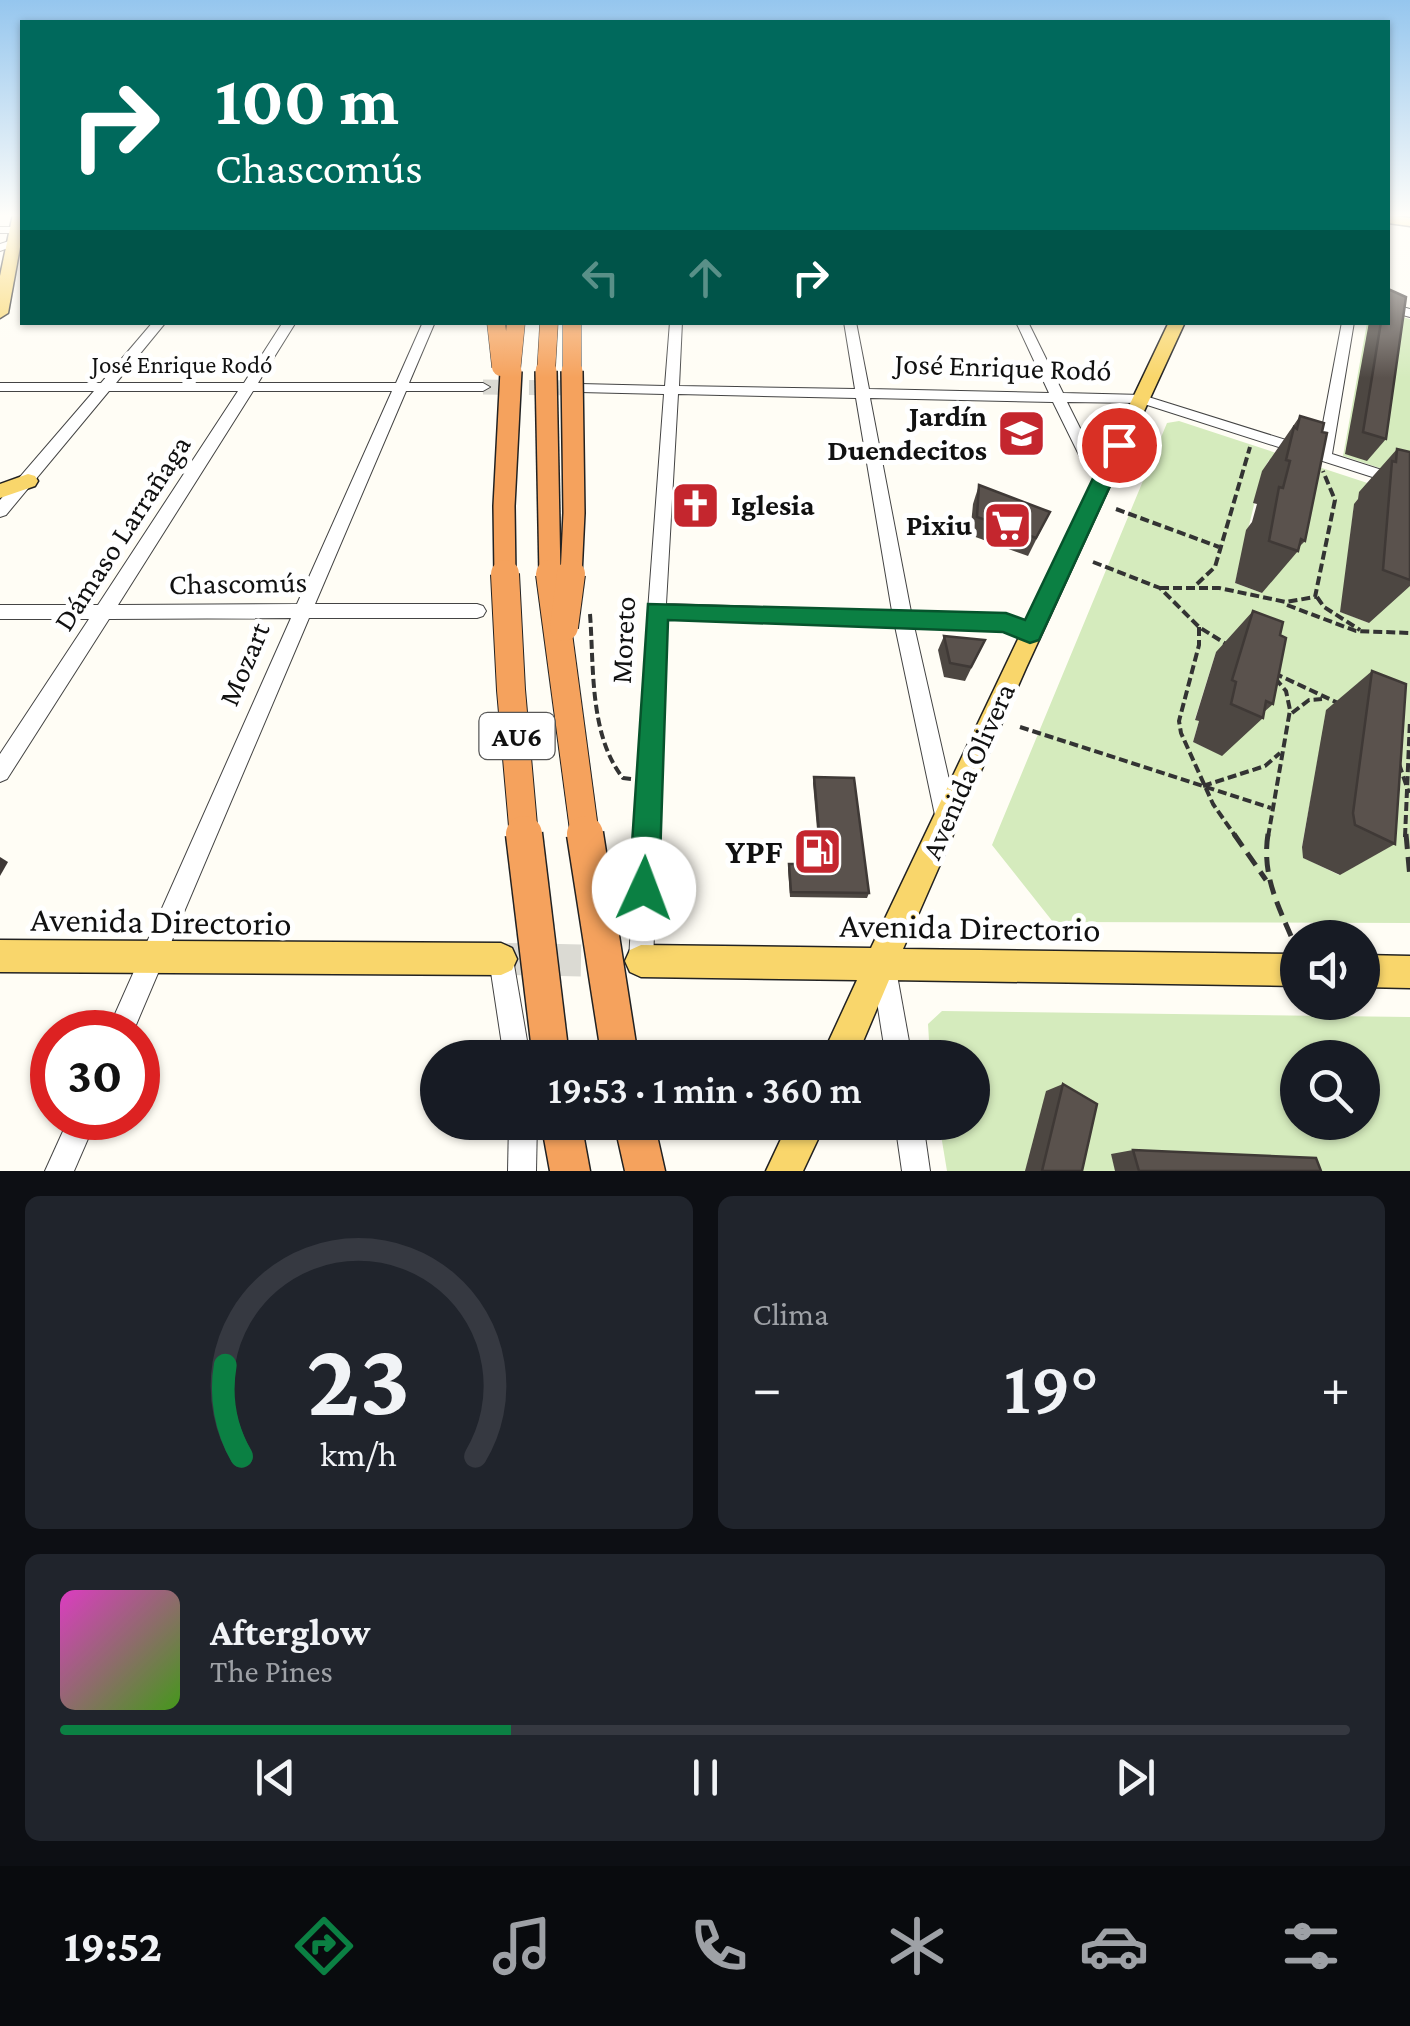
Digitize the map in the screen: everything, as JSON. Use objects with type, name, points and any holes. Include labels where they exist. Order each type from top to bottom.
[{"type":"highway","points":[[496,325],[506,414]]},
{"type":"highway","name":"AU6","points":[[516,325],[506,414],[506,582],[523,830],[549,1040]]},
{"type":"highway","name":"AU6","points":[[550,325],[546,378],[550,575],[573,759],[617,1040]]},
{"type":"highway","points":[[561,646],[575,570],[572,325]]},
{"type":"highway","points":[[565,1140],[570,1171]]},
{"type":"highway","points":[[638,1140],[645,1171]]},
{"type":"main road","points":[[0,313],[7,269]]},
{"type":"main road","name":"Avenida Olivera","points":[[846,1040],[946,816],[1176,325]]},
{"type":"main road","points":[[0,490],[28,482]]},
{"type":"main road","name":"Avenida Directorio","points":[[0,956],[153,960],[500,959]]},
{"type":"main road","name":"Avenida Directorio","points":[[641,961],[1280,970]]},
{"type":"main road","points":[[1380,971],[1410,972]]},
{"type":"main road","points":[[784,1171],[799,1140]]},
{"type":"street","points":[[0,512],[158,325]]},
{"type":"street","name":"Dámaso Larrañaga","points":[[0,772],[288,325]]},
{"type":"street","name":"Mozart","points":[[130,1010],[428,325]]},
{"type":"street","name":"Moreto","points":[[641,961],[657,611],[676,325]]},
{"type":"street","points":[[851,325],[903,620],[946,816]]},
{"type":"street","points":[[1023,325],[1089,461],[1108,468]]},
{"type":"street","points":[[1323,458],[1347,325]]},
{"type":"street","name":"José Enrique Rodó","points":[[0,387],[483,387]]},
{"type":"street","name":"José Enrique Rodó","points":[[580,388],[863,390],[1142,399],[1410,484]]},
{"type":"street","name":"Chascomús","points":[[0,612],[477,611]]},
{"type":"street","points":[[657,611],[1006,622],[1030,634]]},
{"type":"street","points":[[500,959],[514,1040]]},
{"type":"street","points":[[882,962],[896,1040]]},
{"type":"street","points":[[59,1171],[72,1140]]},
{"type":"street","points":[[522,1140],[522,1171]]},
{"type":"street","points":[[910,1140],[916,1171]]},
{"type":"path","points":[[1192,586],[1215,567],[1253,438]]},
{"type":"path","points":[[1323,458],[1336,500],[1316,598],[1324,608],[1364,632]]},
{"type":"path","points":[[1116,508],[1220,548]]},
{"type":"path","points":[[1093,562],[1160,588],[1200,627],[1232,647]]},
{"type":"path","points":[[1160,588],[1192,586],[1241,591],[1364,632],[1410,633]]},
{"type":"path","points":[[1282,604],[1301,604],[1318,592]]},
{"type":"path","points":[[588,599],[610,763],[623,778],[648,780]]},
{"type":"path","points":[[1200,627],[1200,645],[1179,721],[1202,786],[1270,885]]},
{"type":"path","points":[[1284,920],[1264,859],[1289,717],[1286,690],[1270,672],[1347,707]]},
{"type":"path","points":[[1289,717],[1310,700],[1328,699]]},
{"type":"path","points":[[1410,720],[1403,858],[1410,878]]},
{"type":"path","points":[[1020,727],[1272,808]]},
{"type":"path","points":[[1403,738],[1410,732]]},
{"type":"path","points":[[1202,786],[1264,766],[1283,749]]},
{"type":"path","points":[[1392,751],[1408,793]]},
{"type":"green space","points":[[1390,314],[1410,319],[1410,478],[1343,456],[1367,325],[1390,325]]},
{"type":"green space","points":[[1179,421],[1410,497],[1410,923],[1053,922],[992,845],[1167,423]],"holes":[[[1269,460],[1291,467],[1289,476],[1293,478],[1284,517],[1279,516],[1275,535],[1279,537],[1262,593],[1235,583],[1262,472]],[[1360,492],[1382,500],[1385,511],[1369,623],[1341,612],[1354,505]],[[1216,652],[1244,663],[1242,676],[1246,678],[1232,741],[1226,740],[1222,755],[1193,742],[1199,721],[1195,719]],[[1327,711],[1357,724],[1339,875],[1304,858],[1302,846]]]},
{"type":"green space","points":[[942,1011],[1280,1015],[1280,1020],[1410,1017],[1410,1171],[947,1171],[942,1140],[990,1140],[990,1040],[929,1040],[928,1024]]},
{"type":"building","points":[[1390,290],[1406,297],[1386,439],[1363,432],[1381,325],[1390,325]]},
{"type":"building","points":[[1300,416],[1324,423],[1322,432],[1327,433],[1305,541],[1301,539],[1298,551],[1269,541],[1279,487],[1283,488],[1290,461],[1286,460]]},
{"type":"building","points":[[1397,449],[1410,452],[1410,580],[1383,570],[1392,461],[1396,462]]},
{"type":"building","points":[[979,485],[1050,512],[1036,538],[977,517]]},
{"type":"building","points":[[1253,611],[1283,622],[1280,635],[1286,638],[1273,704],[1266,701],[1263,718],[1231,704],[1236,682],[1232,680]]},
{"type":"building","points":[[944,636],[985,640],[971,667],[950,663]]},
{"type":"building","points":[[1372,671],[1406,684],[1395,844],[1355,825],[1353,813]]},
{"type":"building","points":[[814,777],[854,778],[869,893],[791,892],[789,864],[822,864]]},
{"type":"building","points":[[1063,1084],[1097,1104],[1082,1171],[1042,1171]]},
{"type":"building","points":[[1133,1150],[1316,1158],[1321,1171],[1139,1171]]},
{"type":"tunnel","points":[[483,387],[580,388]]},
{"type":"tunnel","points":[[501,959],[617,961]]},
{"type":"place","name":"Jardín Duendecitos","points":[[1022,433]]},
{"type":"place","name":"Iglesia","points":[[696,505]]},
{"type":"place","name":"Pixiu","points":[[1007,525]]},
{"type":"place","name":"YPF","points":[[818,851]]},
{"type":"route","points":[[644,889],[657,611],[1006,622],[1030,634],[1119,445]]}]
